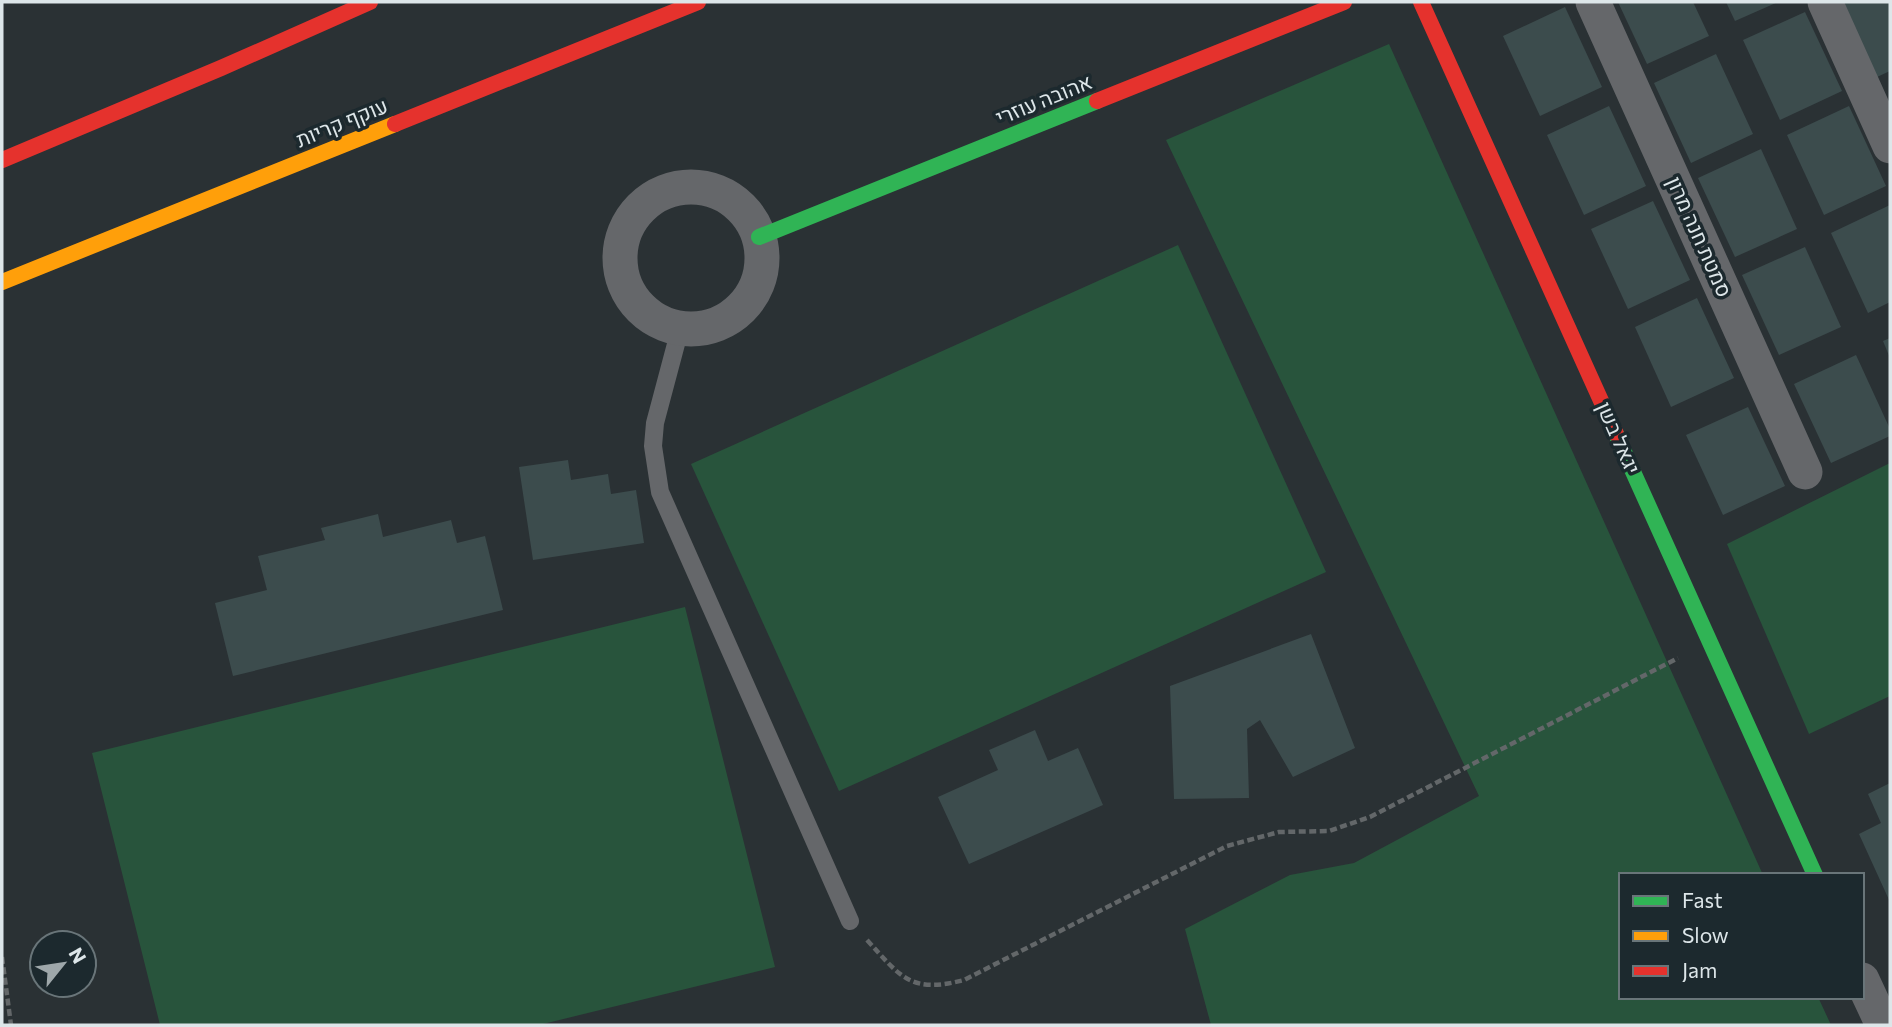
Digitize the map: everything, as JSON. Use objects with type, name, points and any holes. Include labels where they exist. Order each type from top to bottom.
[{"type":"main road","points":[[2,160],[370,2]]},
{"type":"main road","name":"עוקף קריות","points":[[2,282],[698,2]]},
{"type":"main road","name":"אהובה עוזרי","points":[[759,237],[1344,2]]},
{"type":"main road","name":"יגאל בשן","points":[[1421,2],[1814,873]]},
{"type":"main road","points":[[2,294],[88,248]]},
{"type":"street","name":"סמטת חנה מרון","points":[[1593,2],[1805,472]]},
{"type":"street","points":[[1825,2],[1890,146]]},
{"type":"street","points":[[688,186],[711,189],[733,200],[749,216],[759,237],[762,261],[757,284],[746,305],[727,320],[704,329],[680,329],[658,322],[639,307],[625,287],[619,264],[621,241],[630,219],[646,202],[666,191],[688,186]]},
{"type":"street","points":[[1864,984],[1883,1025]]},
{"type":"lane","points":[[680,329],[655,423],[653,446],[660,492],[850,921]]},
{"type":"path","points":[[850,921],[901,976],[922,985],[940,986],[964,980],[1227,846],[1279,832],[1329,831],[1370,817],[1710,642]]},
{"type":"path","points":[[2,957],[10,1025]]},
{"type":"green space","points":[[1389,44],[1762,873],[1619,873],[1619,999],[1819,999],[1831,1025],[1211,1025],[1185,929],[1290,875],[1354,863],[1479,796],[1166,140]]},
{"type":"green space","points":[[1178,245],[1326,572],[839,791],[691,464]]},
{"type":"green space","points":[[1890,463],[1890,696],[1809,734],[1727,544]]},
{"type":"green space","points":[[685,607],[775,967],[539,1025],[160,1025],[92,753]]},
{"type":"building","points":[[1618,2],[1693,2],[1709,36],[1647,64]]},
{"type":"building","points":[[1726,2],[1778,2],[1735,21]]},
{"type":"building","points":[[1843,2],[1890,2],[1890,71],[1877,77]]},
{"type":"building","points":[[1565,7],[1602,87],[1540,116],[1503,36]]},
{"type":"building","points":[[1805,12],[1842,91],[1780,120],[1743,40]]},
{"type":"building","points":[[1716,54],[1753,134],[1691,163],[1654,83]]},
{"type":"building","points":[[1609,106],[1646,186],[1584,215],[1547,135]]},
{"type":"building","points":[[1849,106],[1886,186],[1824,215],[1787,135]]},
{"type":"building","points":[[1761,149],[1797,229],[1735,257],[1698,178]]},
{"type":"building","points":[[1653,201],[1690,280],[1628,309],[1591,229]]},
{"type":"building","points":[[1890,205],[1890,302],[1868,313],[1831,233]]},
{"type":"building","points":[[1805,247],[1841,327],[1779,355],[1742,275]]},
{"type":"building","points":[[1697,298],[1734,378],[1671,407],[1635,327]]},
{"type":"building","points":[[1890,338],[1890,358],[1883,341]]},
{"type":"building","points":[[1856,355],[1890,429],[1890,436],[1831,463],[1794,384]]},
{"type":"building","points":[[1748,407],[1785,486],[1723,515],[1686,435]]},
{"type":"building","points":[[568,460],[571,480],[608,474],[611,494],[636,490],[644,543],[533,560],[519,467]]},
{"type":"building","points":[[378,514],[383,537],[451,520],[457,543],[485,536],[503,610],[233,676],[215,603],[267,590],[258,556],[325,540],[321,528]]},
{"type":"building","points":[[1311,634],[1355,748],[1293,777],[1260,720],[1247,729],[1249,798],[1174,799],[1170,686]]},
{"type":"building","points":[[1035,730],[1048,761],[1078,748],[1103,805],[969,864],[938,797],[998,770],[989,750]]},
{"type":"building","points":[[1890,783],[1890,902],[1859,834],[1881,823],[1868,794]]},
{"type":"traffic: fast","points":[[759,237],[1097,101]]},
{"type":"traffic: fast","points":[[1616,434],[1814,873]]},
{"type":"traffic: slow","points":[[2,282],[395,124]]},
{"type":"traffic: jam","points":[[2,160],[370,2]]},
{"type":"traffic: jam","points":[[395,124],[698,2]]},
{"type":"traffic: jam","points":[[1097,101],[1344,2]]},
{"type":"traffic: jam","points":[[1421,2],[1616,434]]}]
